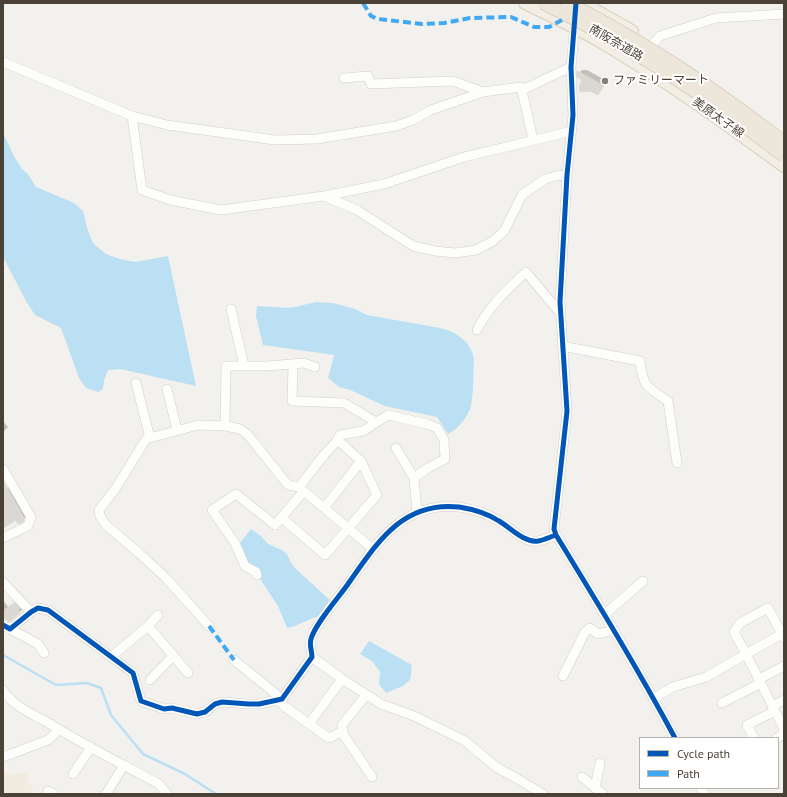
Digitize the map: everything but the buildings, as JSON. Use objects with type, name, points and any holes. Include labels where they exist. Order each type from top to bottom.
[{"type":"highway","name":"南阪奈道路","points":[[543,3],[607,37],[663,71],[718,108],[784,156]]},
{"type":"highway","name":"南阪奈道路","points":[[568,3],[669,61],[726,99],[784,142]]},
{"type":"main road","name":"美原太子線","points":[[525,3],[575,27],[603,43],[718,118],[784,166]]},
{"type":"main road","name":"美原太子線","points":[[582,3],[653,44],[733,98],[784,135]]},
{"type":"street","points":[[576,3],[571,67],[573,115],[567,175],[560,313],[567,411],[554,528],[556,535],[605,614],[654,698],[674,737]]},
{"type":"street","points":[[653,44],[660,36],[716,18],[784,14]]},
{"type":"street","points":[[3,62],[132,116],[167,125],[275,140],[317,139],[396,126],[413,120],[431,110],[483,92],[521,87],[533,140]]},
{"type":"street","points":[[522,90],[571,67]]},
{"type":"street","points":[[344,78],[368,76],[371,84],[453,81],[483,92]]},
{"type":"street","points":[[132,116],[142,190],[170,200],[221,210],[324,196],[384,184],[464,157],[572,131]]},
{"type":"street","points":[[324,196],[357,210],[413,246],[435,251],[456,253],[476,250],[493,241],[504,231],[522,195],[545,179],[567,175]]},
{"type":"street","points":[[477,330],[484,317],[499,298],[526,272],[560,313]]},
{"type":"street","points":[[231,308],[244,366]]},
{"type":"street","points":[[562,346],[640,361],[642,377],[646,384],[668,401],[677,463]]},
{"type":"street","points":[[293,364],[292,401],[344,403],[376,422]]},
{"type":"street","points":[[225,426],[226,366],[304,364],[315,367]]},
{"type":"street","points":[[136,383],[150,438]]},
{"type":"street","points":[[167,389],[177,430]]},
{"type":"street","points":[[257,575],[256,572],[245,566],[235,543],[212,510],[236,494],[274,525],[282,518],[324,455],[340,436],[363,431],[388,415],[427,424],[437,428],[444,440],[445,459],[428,468],[414,478]]},
{"type":"street","points":[[209,626],[166,578],[106,525],[100,516],[98,510],[116,488],[146,439],[198,425],[225,426],[240,429],[248,435],[288,486],[301,490],[373,548]]},
{"type":"street","points":[[282,518],[325,555],[377,495],[361,462],[340,442],[336,442]]},
{"type":"street","points":[[396,448],[414,478],[417,512]]},
{"type":"street","points":[[324,508],[361,462]]},
{"type":"street","points":[[3,538],[28,526],[31,517],[5,475]]},
{"type":"street","points":[[44,653],[38,644],[7,627],[38,608],[48,610],[133,674],[142,701],[164,709],[172,708],[197,714],[205,712],[215,704],[222,702],[249,704],[280,699],[312,657],[310,640],[318,625],[373,548],[398,523],[417,512],[444,506],[465,508],[487,515],[498,520],[528,540],[538,541],[556,535]]},
{"type":"street","points":[[605,614],[643,581]]},
{"type":"street","points":[[3,582],[31,612]]},
{"type":"street","points":[[654,698],[673,687],[706,677],[746,654],[783,636],[768,608],[740,623],[734,632],[746,654],[774,708],[784,730]]},
{"type":"street","points":[[111,657],[148,626],[158,614]]},
{"type":"street","points":[[148,626],[188,673]]},
{"type":"street","points":[[563,676],[585,632],[590,628],[598,634],[614,630]]},
{"type":"street","points":[[150,680],[174,656]]},
{"type":"street","points":[[312,657],[342,679],[381,704],[414,716],[465,740],[496,767],[543,794]]},
{"type":"street","points":[[234,660],[280,699],[284,706],[329,738],[343,731]]},
{"type":"street","points":[[722,703],[784,666]]},
{"type":"street","points":[[309,724],[342,679]]},
{"type":"street","points":[[3,690],[8,698],[59,730],[159,784],[167,794]]},
{"type":"street","points":[[366,695],[342,725],[343,734],[372,777]]},
{"type":"street","points":[[753,737],[747,725],[784,700]]},
{"type":"street","points":[[3,756],[48,740],[59,730]]},
{"type":"street","points":[[73,774],[91,747]]},
{"type":"street","points":[[595,788],[600,763]]},
{"type":"street","points":[[106,794],[124,765]]},
{"type":"street","points":[[582,777],[603,794]]},
{"type":"shaded area","points":[[26,773],[34,794],[3,794],[3,774]]},
{"type":"water","points":[[3,133],[15,158],[36,187],[74,203],[83,211],[87,228],[93,243],[106,254],[135,262],[168,256],[196,386],[120,369],[108,370],[104,380],[103,389],[98,392],[86,388],[79,378],[61,328],[35,315],[3,257]]},
{"type":"water","points":[[316,302],[333,303],[355,309],[367,315],[440,328],[452,332],[462,338],[470,347],[474,359],[473,389],[470,409],[456,429],[448,434],[437,417],[385,406],[350,390],[339,387],[328,378],[334,355],[263,345],[256,316],[257,306],[290,308]]},
{"type":"water","points":[[251,529],[261,536],[268,544],[282,550],[287,554],[291,563],[297,570],[331,601],[318,618],[316,617],[287,628],[278,606],[258,576],[247,564],[239,544]]},
{"type":"water","points":[[369,641],[412,665],[410,680],[403,686],[386,693],[379,684],[380,672],[372,661],[360,654]]},
{"type":"waterway","points":[[3,655],[56,685],[87,683],[101,688],[111,715],[143,754],[185,774],[216,794]]},
{"type":"marked path","points":[[363,3],[371,16],[378,19],[422,24],[444,23],[470,18],[511,17],[534,27],[549,27],[562,20]]},
{"type":"marked path","points":[[209,626],[234,660]]},
{"type":"cycle path","points":[[576,3],[571,67],[573,115],[567,175],[560,302],[567,411],[554,529],[556,535],[632,661],[674,737]]},
{"type":"cycle path","points":[[3,625],[10,629],[38,608],[48,610],[133,673],[141,701],[164,709],[172,708],[197,714],[205,712],[215,704],[222,702],[259,704],[282,699],[312,657],[310,641],[322,618],[381,540],[406,518],[422,511],[439,507],[459,507],[474,510],[495,518],[528,540],[538,541],[556,535]]},
{"type":"place","name":"ファミリーマート","points":[[605,81]]}]
